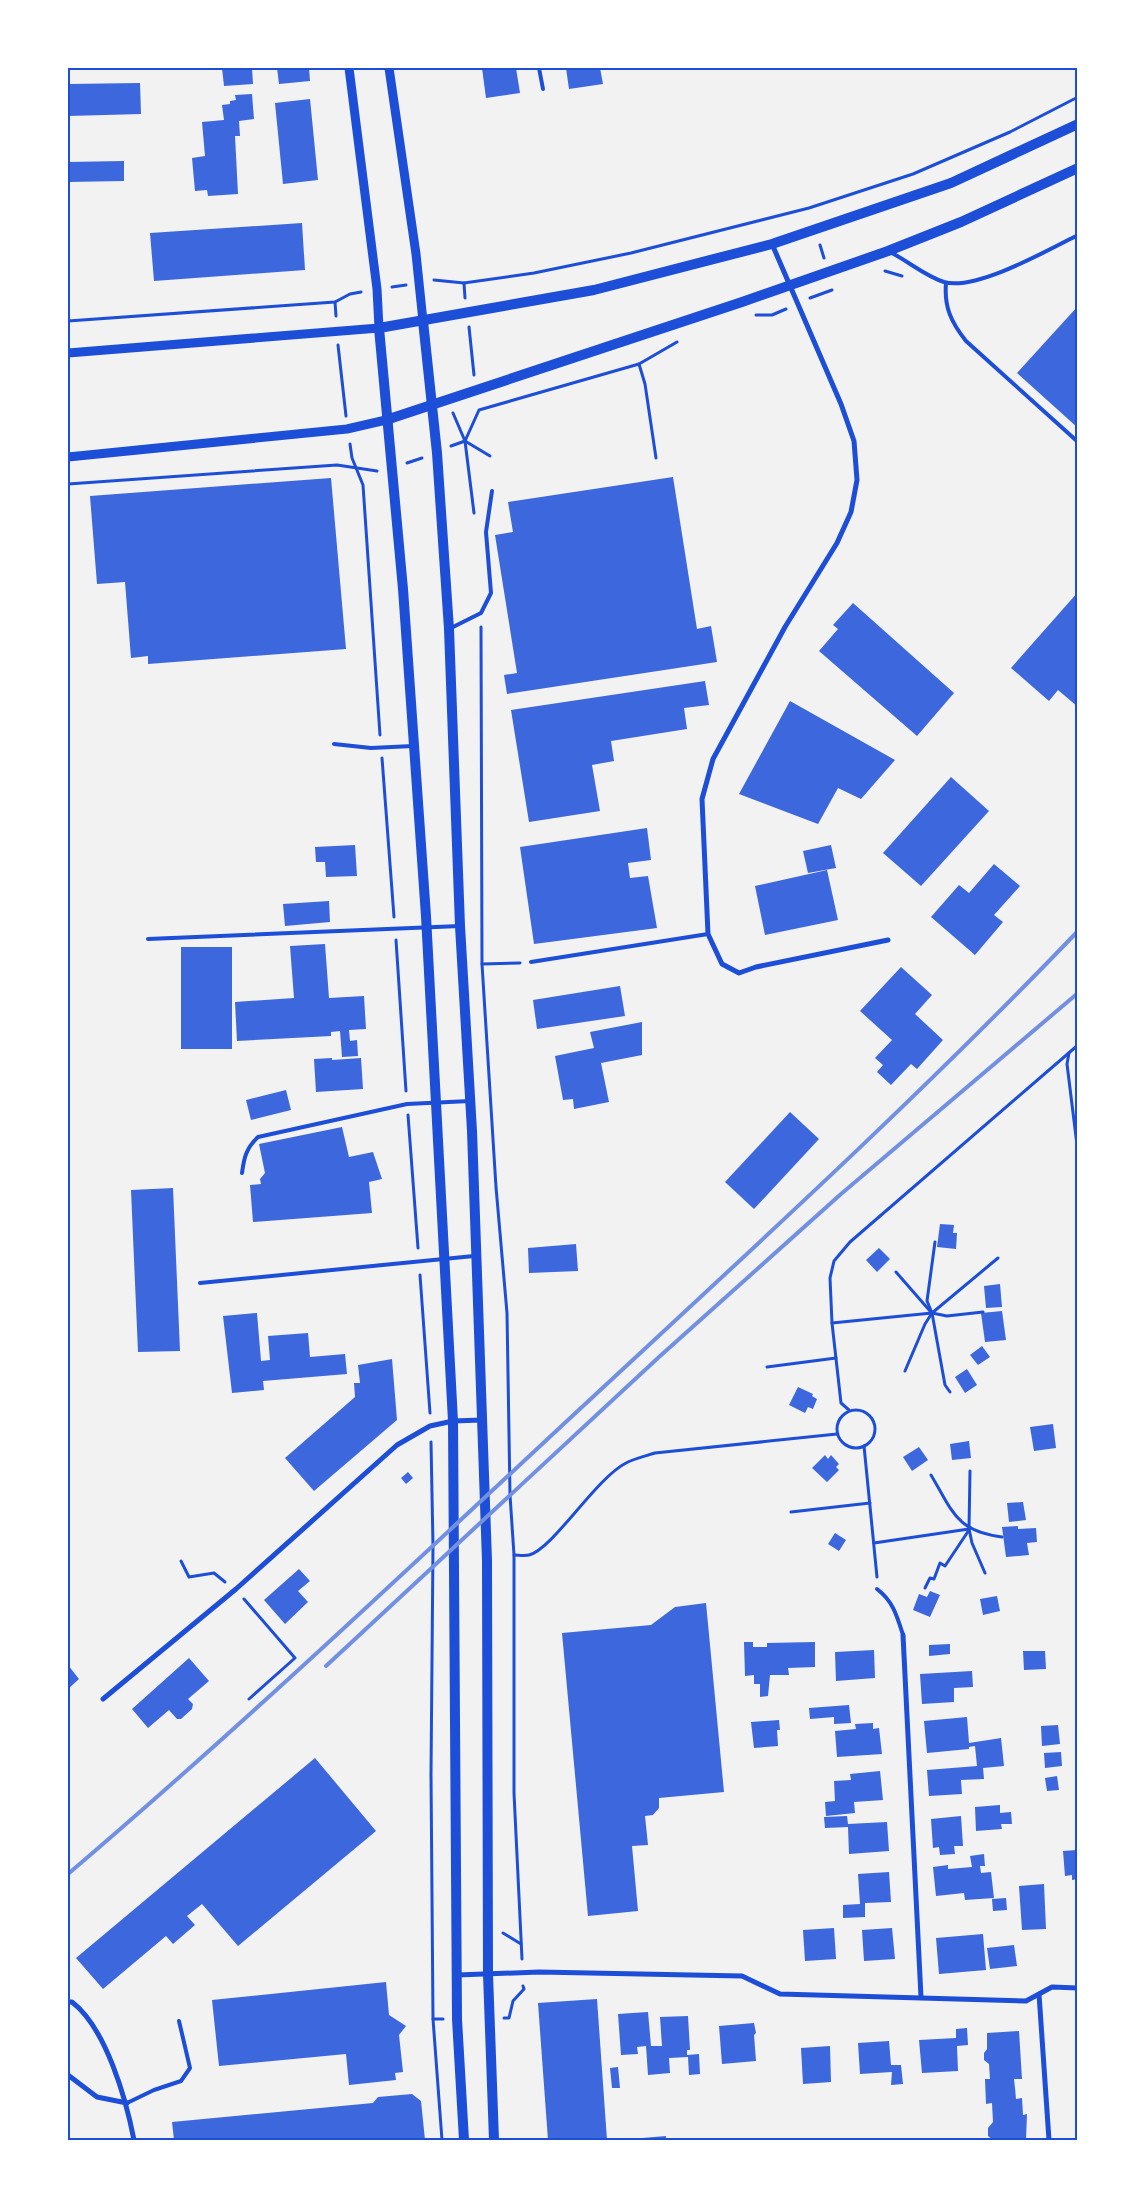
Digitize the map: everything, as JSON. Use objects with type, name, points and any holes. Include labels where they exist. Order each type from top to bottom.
[{"type":"main road","points":[[464,2140],[456,1975],[453,1421],[426,927],[414,746],[403,589],[379,328],[594,290],[772,244],[950,183],[1078,124]]},
{"type":"main road","points":[[386,420],[888,251],[961,222],[1078,168]]},
{"type":"main road","points":[[423,321],[432,404],[450,628],[460,926],[477,1256],[487,1561],[488,1974],[494,2140]]},
{"type":"street","points":[[68,353],[337,333],[379,328],[377,289],[349,68]]},
{"type":"street","points":[[389,68],[420,282],[423,321]]},
{"type":"street","points":[[772,244],[841,404],[854,441],[857,480],[851,512],[837,543],[785,627],[713,759],[702,799],[708,934],[722,964],[739,973],[756,967],[888,940]]},
{"type":"street","points":[[68,457],[347,429],[386,420]]},
{"type":"street","points":[[103,1699],[236,1589],[397,1445],[430,1426],[453,1421],[483,1420]]},
{"type":"street","points":[[903,1635],[921,1997]]},
{"type":"street","points":[[456,1975],[522,1972],[742,1976],[780,1994],[1026,2001],[1052,1987],[1078,1988]]},
{"type":"street","points":[[1039,1994],[1049,2140]]},
{"type":"street","points":[[68,2002],[72,2002],[84,2011],[94,2024],[127,2103],[134,2140]]},
{"type":"street","points":[[68,2074],[97,2097],[127,2103]]},
{"type":"lane","points":[[539,68],[543,89]]},
{"type":"lane","points":[[888,251],[932,277],[946,282],[972,281],[1035,257],[1078,235]]},
{"type":"lane","points":[[946,282],[944,298],[947,309],[952,322],[966,341],[1078,442]]},
{"type":"lane","points":[[450,628],[480,614],[491,594],[486,532],[492,491]]},
{"type":"lane","points":[[334,744],[381,748],[414,746]]},
{"type":"lane","points":[[148,939],[460,926]]},
{"type":"lane","points":[[531,962],[708,934]]},
{"type":"lane","points":[[242,1173],[244,1158],[249,1146],[258,1138],[407,1104],[470,1101]]},
{"type":"lane","points":[[200,1283],[418,1260],[477,1256]]},
{"type":"lane","points":[[877,1589],[888,1597],[897,1614],[903,1635]]},
{"type":"lane","points":[[127,2103],[154,2090],[181,2081],[190,2068],[179,2021]]},
{"type":"path","points":[[68,321],[335,302],[350,294],[377,289],[432,280],[464,283],[534,273],[631,253],[809,208],[913,174],[1010,132],[1078,97]]},
{"type":"path","points":[[753,316],[772,315],[836,288],[828,270],[809,208]]},
{"type":"path","points":[[878,273],[887,270],[920,281],[932,277]]},
{"type":"path","points":[[464,283],[478,410],[466,440],[490,456]]},
{"type":"path","points":[[335,302],[347,429],[352,458],[363,485],[430,1426],[433,1546],[431,1764],[433,2019],[442,2140]]},
{"type":"path","points":[[478,410],[638,364],[678,341]]},
{"type":"path","points":[[638,364],[645,384],[656,458]]},
{"type":"path","points":[[68,484],[342,465]]},
{"type":"path","points":[[481,654],[482,964],[496,1187],[507,1313],[510,1495],[514,1555],[514,1793],[524,1989],[514,2001],[509,2018]]},
{"type":"path","points":[[482,964],[531,962]]},
{"type":"path","points":[[850,1410],[839,1418],[837,1434],[842,1442],[849,1446],[864,1446],[873,1438],[874,1422],[866,1412],[850,1410],[841,1403],[832,1323],[831,1268],[834,1260],[850,1242],[1078,1045]]},
{"type":"path","points":[[1069,1053],[1067,1064],[1078,1153]]},
{"type":"path","points":[[935,1242],[927,1301],[932,1313],[946,1385],[950,1392]]},
{"type":"path","points":[[905,1371],[925,1324],[932,1313],[998,1258]]},
{"type":"path","points":[[896,1272],[932,1313]]},
{"type":"path","points":[[832,1323],[932,1313],[947,1316],[983,1312]]},
{"type":"path","points":[[767,1367],[836,1358]]},
{"type":"path","points":[[514,1555],[530,1555],[546,1544],[590,1493],[625,1463],[655,1453],[837,1434]]},
{"type":"path","points":[[864,1446],[877,1589]]},
{"type":"path","points":[[970,1471],[969,1529],[972,1543],[985,1572]]},
{"type":"path","points":[[931,1475],[959,1520],[969,1529],[983,1535],[1002,1537]]},
{"type":"path","points":[[791,1512],[870,1503]]},
{"type":"path","points":[[874,1543],[969,1529]]},
{"type":"path","points":[[925,1588],[930,1578],[934,1579],[940,1563],[945,1566],[969,1529]]},
{"type":"path","points":[[181,1562],[189,1577],[214,1574],[236,1589],[295,1658],[249,1700]]},
{"type":"building","points":[[222,68],[252,68],[253,84],[224,86]]},
{"type":"building","points":[[277,68],[309,68],[310,81],[279,84]]},
{"type":"building","points":[[482,68],[516,68],[520,93],[486,98]]},
{"type":"building","points":[[566,68],[600,68],[603,84],[569,89]]},
{"type":"building","points":[[140,83],[141,114],[68,116],[68,84]]},
{"type":"building","points":[[252,94],[254,119],[239,121],[240,136],[235,136],[238,194],[208,196],[207,190],[195,191],[192,158],[205,156],[202,122],[224,120],[222,105],[230,104],[230,101],[236,100],[235,95]]},
{"type":"building","points":[[310,99],[318,180],[283,184],[275,103]]},
{"type":"building","points":[[124,161],[124,181],[68,182],[68,162]]},
{"type":"building","points":[[302,223],[305,270],[154,281],[150,233]]},
{"type":"building","points":[[1078,306],[1078,428],[1017,373]]},
{"type":"building","points":[[673,477],[697,629],[711,626],[717,662],[507,694],[504,675],[517,673],[495,535],[513,532],[508,502]]},
{"type":"building","points":[[331,478],[346,649],[148,664],[148,656],[131,658],[125,582],[97,584],[90,496]]},
{"type":"building","points":[[1078,592],[1078,707],[1058,690],[1049,701],[1011,668]]},
{"type":"building","points":[[853,603],[954,693],[917,736],[819,651],[838,629],[833,625]]},
{"type":"building","points":[[705,681],[709,705],[684,708],[687,729],[611,741],[614,761],[592,765],[600,811],[529,822],[511,710]]},
{"type":"building","points":[[790,701],[895,760],[861,799],[838,788],[818,824],[739,794]]},
{"type":"building","points":[[951,777],[989,811],[921,886],[883,853]]},
{"type":"building","points":[[647,828],[651,860],[628,863],[630,878],[648,876],[657,928],[534,944],[520,847]]},
{"type":"building","points":[[355,845],[357,876],[326,877],[325,862],[316,862],[315,847]]},
{"type":"building","points":[[831,845],[836,868],[808,873],[803,851]]},
{"type":"building","points":[[994,864],[1020,886],[994,915],[1003,922],[975,955],[931,917],[959,885],[969,893]]},
{"type":"building","points":[[827,870],[838,920],[765,935],[755,886]]},
{"type":"building","points":[[329,901],[330,922],[285,926],[283,904]]},
{"type":"building","points":[[325,944],[329,998],[364,996],[366,1029],[349,1030],[350,1041],[357,1040],[358,1056],[342,1057],[340,1031],[331,1032],[331,1036],[237,1041],[235,1002],[294,998],[290,946]]},
{"type":"building","points":[[181,947],[232,947],[232,1049],[181,1049]]},
{"type":"building","points":[[901,967],[932,995],[915,1014],[943,1040],[917,1069],[911,1064],[891,1085],[877,1072],[883,1065],[875,1058],[892,1040],[860,1011]]},
{"type":"building","points":[[620,986],[625,1016],[537,1029],[533,1000]]},
{"type":"building","points":[[642,1022],[642,1055],[601,1063],[609,1102],[574,1109],[573,1099],[563,1100],[555,1056],[594,1048],[590,1032]]},
{"type":"building","points":[[332,1058],[332,1060],[361,1058],[363,1089],[316,1092],[314,1059]]},
{"type":"building","points":[[286,1090],[291,1110],[251,1120],[246,1100]]},
{"type":"building","points":[[790,1112],[819,1139],[754,1209],[725,1182]]},
{"type":"building","points":[[342,1127],[349,1157],[373,1152],[382,1179],[369,1182],[372,1213],[253,1222],[250,1185],[261,1184],[260,1179],[265,1173],[259,1144]]},
{"type":"building","points":[[173,1188],[180,1351],[138,1352],[131,1190]]},
{"type":"building","points":[[940,1224],[954,1225],[953,1233],[957,1233],[956,1249],[937,1247]]},
{"type":"building","points":[[576,1244],[578,1271],[529,1273],[528,1248]]},
{"type":"building","points":[[879,1248],[890,1259],[877,1272],[866,1260]]},
{"type":"building","points":[[1000,1284],[1002,1307],[986,1308],[984,1286]]},
{"type":"building","points":[[1002,1311],[1006,1340],[985,1342],[981,1313]]},
{"type":"building","points":[[257,1313],[261,1361],[270,1360],[268,1336],[308,1333],[310,1357],[345,1354],[347,1374],[263,1381],[264,1390],[232,1393],[223,1316]]},
{"type":"building","points":[[982,1346],[990,1357],[978,1365],[970,1355]]},
{"type":"building","points":[[392,1359],[397,1420],[314,1491],[285,1458],[355,1397],[354,1383],[360,1383],[358,1365]]},
{"type":"building","points":[[967,1369],[977,1385],[965,1393],[955,1377]]},
{"type":"building","points":[[798,1387],[813,1394],[812,1396],[817,1399],[813,1409],[808,1407],[805,1413],[789,1405]]},
{"type":"building","points":[[1053,1424],[1056,1448],[1034,1451],[1030,1427]]},
{"type":"building","points":[[969,1441],[971,1458],[952,1460],[950,1444]]},
{"type":"building","points":[[919,1447],[928,1460],[912,1471],[903,1457]]},
{"type":"building","points":[[825,1455],[828,1459],[831,1455],[839,1464],[836,1467],[839,1470],[827,1482],[812,1468]]},
{"type":"building","points":[[408,1472],[413,1478],[406,1484],[401,1478]]},
{"type":"building","points":[[1023,1502],[1026,1520],[1009,1522],[1007,1503]]},
{"type":"building","points":[[1018,1526],[1018,1529],[1036,1528],[1037,1542],[1027,1543],[1029,1555],[1006,1557],[1002,1527]]},
{"type":"building","points":[[835,1533],[846,1540],[839,1551],[828,1544]]},
{"type":"building","points":[[299,1569],[310,1581],[298,1591],[308,1602],[285,1624],[264,1600]]},
{"type":"building","points":[[930,1591],[940,1595],[930,1617],[913,1610],[919,1594],[927,1597]]},
{"type":"building","points":[[997,1596],[1000,1611],[983,1615],[980,1599]]},
{"type":"building","points":[[706,1603],[724,1792],[659,1798],[659,1808],[653,1815],[645,1816],[648,1845],[632,1846],[638,1911],[588,1916],[562,1633],[651,1625],[675,1607]]},
{"type":"building","points":[[744,1642],[753,1642],[753,1647],[767,1647],[767,1643],[815,1642],[815,1667],[788,1668],[789,1675],[770,1675],[768,1696],[760,1697],[760,1684],[754,1684],[754,1675],[745,1676]]},
{"type":"building","points":[[950,1644],[950,1654],[929,1656],[929,1645]]},
{"type":"building","points":[[874,1650],[875,1678],[836,1681],[835,1652]]},
{"type":"building","points":[[1023,1651],[1045,1651],[1046,1669],[1024,1670]]},
{"type":"building","points":[[189,1658],[209,1681],[188,1699],[193,1704],[192,1709],[181,1719],[177,1719],[169,1710],[148,1728],[132,1709]]},
{"type":"building","points":[[68,1665],[79,1679],[68,1689]]},
{"type":"building","points":[[972,1671],[973,1687],[954,1688],[954,1702],[922,1704],[920,1674]]},
{"type":"building","points":[[849,1705],[851,1723],[834,1724],[834,1717],[810,1719],[809,1708]]},
{"type":"building","points":[[967,1717],[969,1743],[1001,1738],[1004,1766],[983,1768],[984,1779],[961,1780],[962,1794],[929,1796],[927,1770],[977,1766],[975,1746],[969,1747],[969,1749],[927,1753],[924,1721]]},
{"type":"building","points":[[779,1720],[780,1730],[777,1730],[778,1746],[754,1748],[751,1722]]},
{"type":"building","points":[[873,1723],[873,1729],[879,1728],[882,1754],[837,1757],[835,1731],[856,1729],[855,1724]]},
{"type":"building","points":[[1058,1725],[1060,1744],[1042,1746],[1041,1726]]},
{"type":"building","points":[[1061,1752],[1062,1766],[1045,1768],[1044,1753]]},
{"type":"building","points":[[315,1758],[376,1831],[238,1946],[202,1904],[187,1916],[195,1925],[173,1944],[166,1936],[103,1989],[76,1958]]},
{"type":"building","points":[[880,1771],[883,1800],[854,1802],[855,1813],[826,1816],[825,1802],[835,1801],[834,1781],[851,1780],[850,1774]]},
{"type":"building","points":[[1057,1776],[1059,1790],[1047,1791],[1045,1778]]},
{"type":"building","points":[[1000,1805],[1000,1813],[1011,1812],[1012,1824],[1001,1824],[1002,1829],[976,1831],[975,1807]]},
{"type":"building","points":[[847,1816],[848,1824],[887,1822],[889,1851],[849,1854],[848,1827],[825,1828],[824,1817]]},
{"type":"building","points":[[961,1816],[963,1846],[954,1846],[955,1854],[940,1855],[939,1847],[933,1848],[931,1819]]},
{"type":"building","points":[[1077,1850],[1078,1879],[1072,1880],[1072,1875],[1065,1876],[1063,1851]]},
{"type":"building","points":[[984,1854],[985,1866],[980,1866],[981,1873],[991,1872],[994,1898],[965,1900],[964,1893],[936,1896],[933,1867],[948,1865],[948,1869],[972,1867],[970,1856]]},
{"type":"building","points":[[889,1872],[891,1902],[865,1903],[865,1917],[843,1918],[843,1905],[860,1904],[858,1874]]},
{"type":"building","points":[[1044,1884],[1046,1929],[1022,1930],[1019,1886]]},
{"type":"building","points":[[1006,1898],[1007,1910],[993,1911],[992,1899]]},
{"type":"building","points":[[834,1928],[836,1959],[805,1961],[803,1930]]},
{"type":"building","points":[[892,1928],[895,1959],[864,1961],[862,1930]]},
{"type":"building","points":[[983,1934],[986,1970],[939,1974],[936,1938]]},
{"type":"building","points":[[1014,1945],[1017,1966],[990,1969],[987,1948]]},
{"type":"building","points":[[386,1982],[389,2015],[406,2026],[399,2035],[403,2072],[395,2073],[396,2080],[349,2085],[346,2054],[219,2066],[212,2000]]},
{"type":"building","points":[[597,1999],[607,2140],[548,2140],[538,2003]]},
{"type":"building","points":[[648,2012],[651,2046],[662,2046],[660,2017],[688,2016],[690,2050],[687,2050],[687,2055],[699,2054],[700,2074],[689,2075],[688,2057],[669,2058],[670,2073],[648,2075],[646,2046],[637,2047],[638,2054],[621,2055],[618,2014]]},
{"type":"building","points":[[754,2023],[756,2061],[722,2064],[719,2026]]},
{"type":"building","points":[[967,2028],[968,2045],[957,2046],[958,2071],[922,2073],[919,2040],[956,2038],[956,2029]]},
{"type":"building","points":[[1019,2031],[1022,2079],[1014,2079],[1016,2099],[1022,2098],[1023,2115],[1027,2114],[1026,2140],[993,2140],[988,2136],[988,2128],[993,2122],[992,2103],[986,2104],[985,2079],[990,2079],[989,2064],[984,2060],[984,2053],[987,2049],[987,2033]]},
{"type":"building","points":[[889,2041],[891,2065],[901,2065],[903,2084],[891,2085],[892,2072],[860,2074],[858,2043]]},
{"type":"building","points":[[830,2046],[831,2082],[803,2084],[801,2048]]},
{"type":"building","points":[[618,2067],[620,2088],[612,2088],[610,2068]]},
{"type":"building","points":[[412,2094],[421,2101],[425,2140],[174,2140],[172,2122],[373,2103],[378,2097]]},
{"type":"building","points":[[666,2136],[666,2140],[642,2140],[642,2138]]},
{"type":"railway","points":[[68,1874],[199,1760],[327,1644],[771,1232],[957,1053],[1078,931]]},
{"type":"railway","points":[[326,1666],[659,1357],[841,1194],[1078,993]]}]
